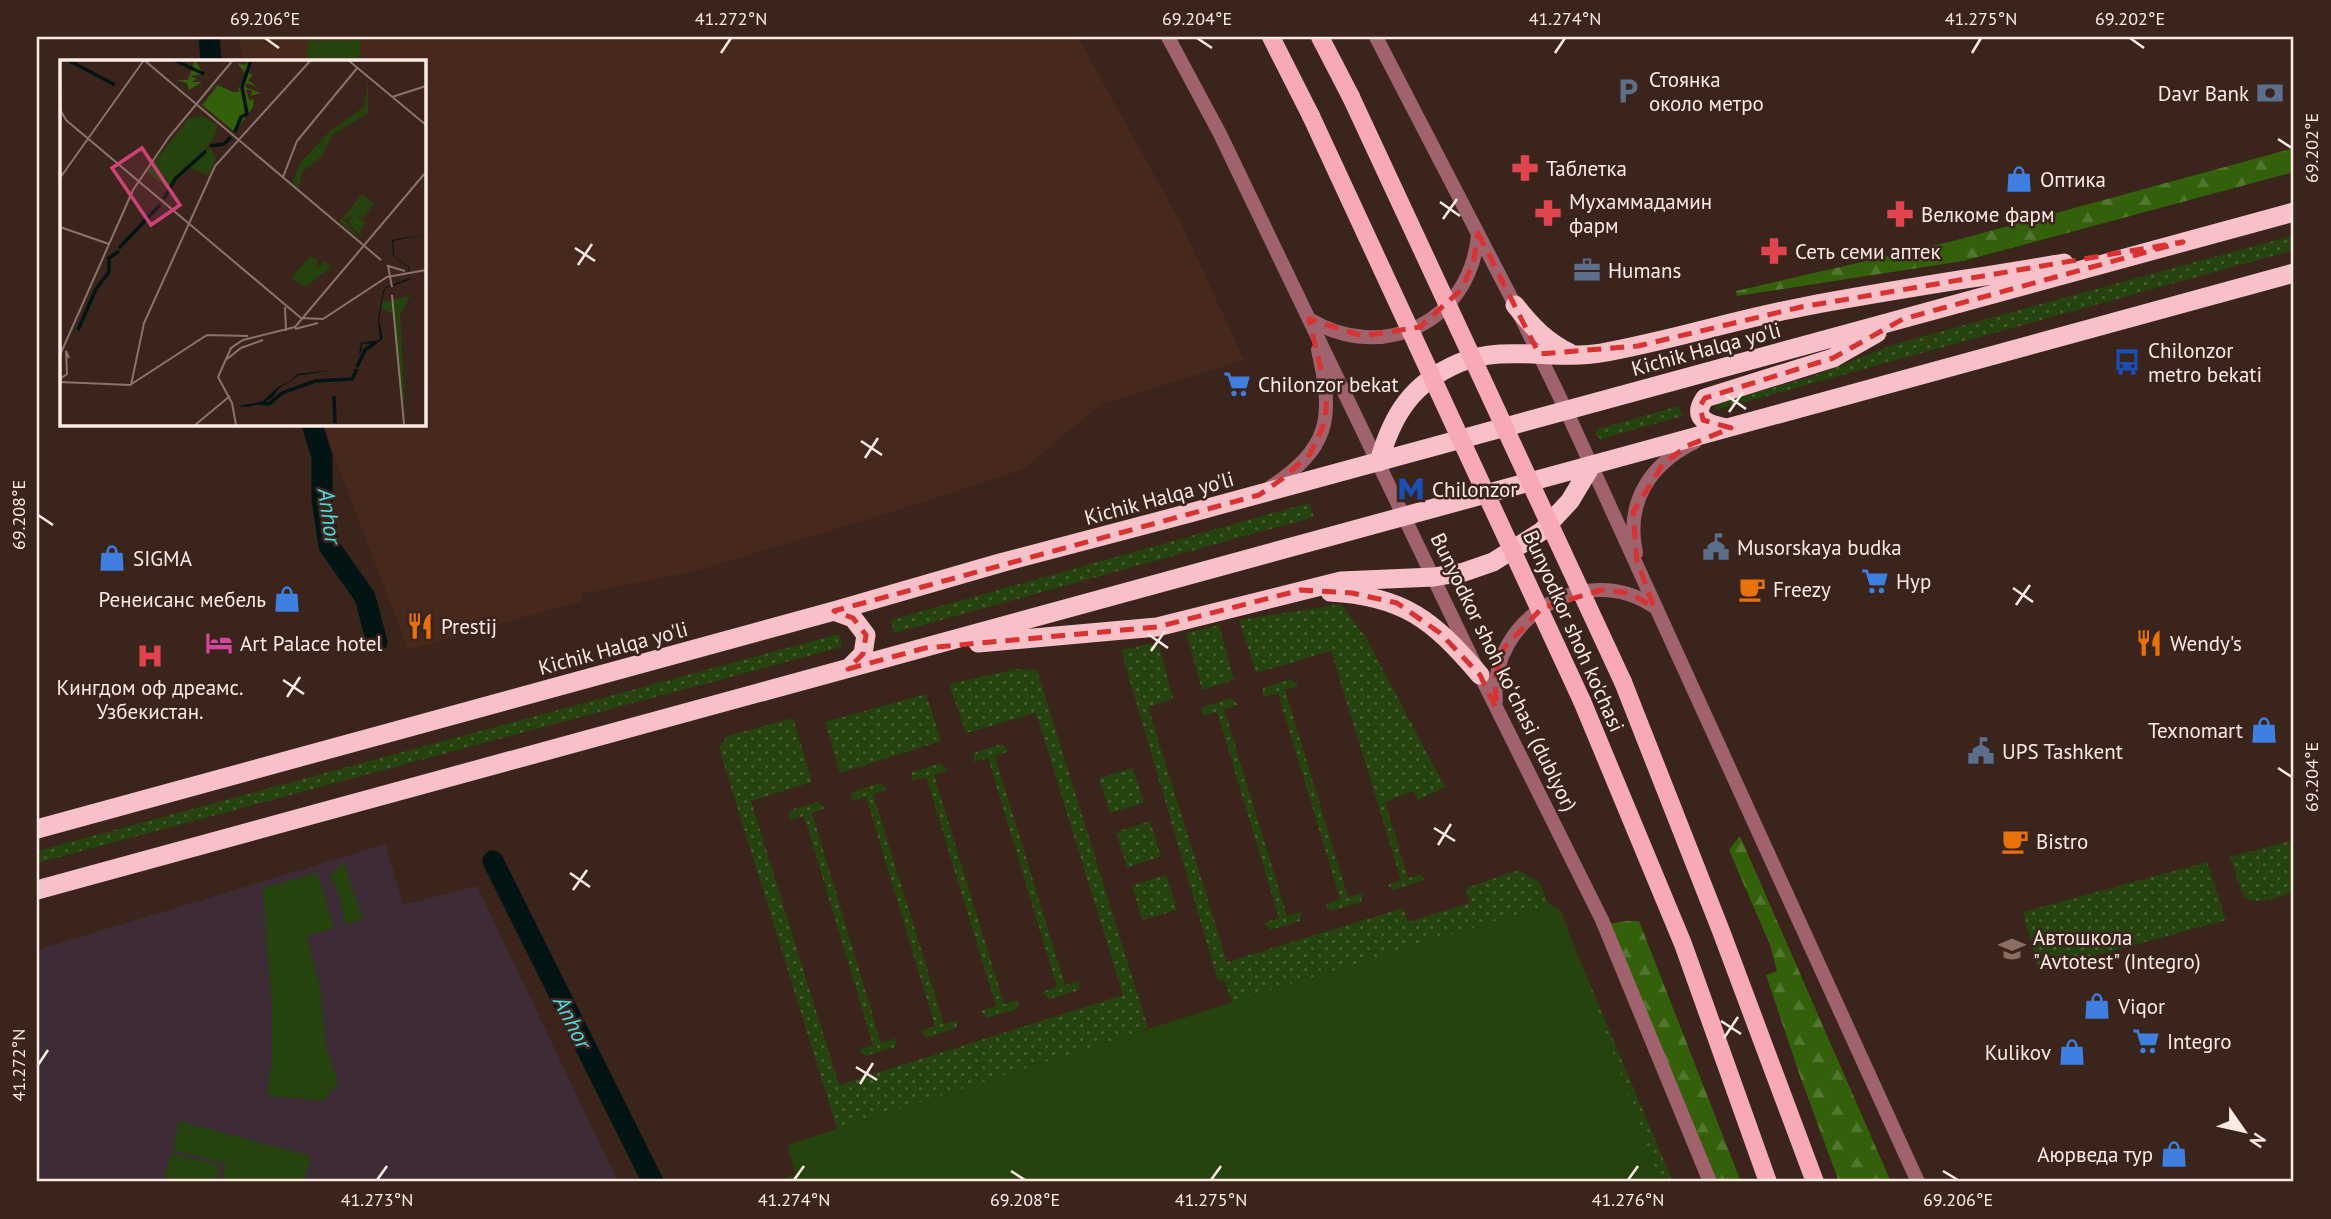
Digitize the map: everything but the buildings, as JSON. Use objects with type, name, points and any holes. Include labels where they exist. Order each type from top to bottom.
[{"type":"highway","name":"Kichik Halqa yo'li","points":[[37,829],[1000,563],[1259,495],[2294,212]]},
{"type":"highway","points":[[1379,462],[1386,436],[1397,412],[1409,398],[1440,372],[1478,356],[1593,354],[1801,307],[2183,242]]},
{"type":"highway","points":[[37,890],[2294,274]]},
{"type":"highway","points":[[1516,305],[1540,334],[1571,354]]},
{"type":"highway","points":[[1731,428],[1703,420],[1700,406],[1705,398],[1713,393],[1833,358],[1903,319]]},
{"type":"highway","points":[[925,648],[1157,627],[1341,581],[1434,577],[1464,572],[1493,562],[1531,539],[1562,512],[1591,466]]},
{"type":"highway","points":[[1301,590],[1374,596],[1397,603],[1440,633],[1480,675]]},
{"type":"highway","points":[[834,611],[853,618],[866,635],[863,654],[848,669]]},
{"type":"main road","name":"Bunyodkor shoh ko'chasi","points":[[1271,37],[1311,116],[1582,701],[1683,944],[1768,1182]]},
{"type":"main road","name":"Bunyodkor shoh ko'chasi","points":[[1320,37],[1351,97],[1623,682],[1815,1182]]},
{"type":"street","name":"Bunyodkor shoh koʻchasi (dublyor)","points":[[1168,37],[1220,134],[1496,708],[1602,920],[1710,1182]]},
{"type":"street","points":[[1376,37],[1516,305],[1918,1182]]},
{"type":"street","points":[[1309,319],[1334,331],[1362,336],[1391,335],[1420,327],[1444,310],[1461,290],[1474,264],[1478,233]]},
{"type":"street","points":[[1259,495],[1302,463],[1318,444],[1325,422],[1327,395],[1309,319]]},
{"type":"street","points":[[1646,588],[1637,561],[1633,533],[1633,512],[1640,493],[1655,473],[1673,456],[1702,439],[1731,428]]},
{"type":"street","points":[[1496,708],[1495,677],[1504,648],[1521,625],[1542,608],[1570,596],[1601,590],[1629,593],[1654,607]]},
{"type":"highlighted area","points":[[1478,233],[1539,354],[1638,346],[1801,307],[2183,242],[1903,319],[1833,358],[1705,398],[1700,406],[1703,420],[1731,428],[1687,446],[1663,464],[1633,512],[1637,561],[1654,607],[1629,593],[1601,590],[1542,608],[1504,648],[1495,677],[1496,708],[1480,675],[1440,633],[1397,603],[1352,593],[1301,590],[1157,627],[925,648],[848,669],[863,654],[866,635],[853,618],[834,611],[1259,495],[1310,454],[1325,422],[1327,395],[1309,319],[1362,336],[1420,327],[1461,290],[1473,264]]},
{"type":"shaded area","points":[[239,37],[1078,37],[1182,225],[1244,360],[1100,405],[1022,470],[695,571],[582,594],[581,601],[408,650],[322,425],[425,425],[425,60],[243,60]]},
{"type":"shaded area","points":[[386,844],[403,905],[477,886],[618,1182],[37,1182],[37,950]]},
{"type":"green space","points":[[360,40],[361,60],[308,60],[307,41]]},
{"type":"green space","points":[[2294,148],[2294,172],[1963,261],[1737,296],[1736,291],[1953,241]]},
{"type":"green space","points":[[2294,235],[2294,250],[1716,410],[1715,403],[1811,377],[1895,344]]},
{"type":"green space","points":[[1679,406],[1682,416],[1601,439],[1595,435],[1598,429]]},
{"type":"green space","points":[[1309,503],[1314,517],[894,633],[891,620]]},
{"type":"green space","points":[[1341,604],[1365,636],[1445,787],[1418,800],[1413,791],[1385,802],[1408,878],[1422,874],[1424,880],[1393,890],[1388,885],[1401,880],[1331,651],[1256,673],[1239,620]]},
{"type":"green space","points":[[1219,625],[1234,680],[1202,690],[1186,633]]},
{"type":"green space","points":[[839,634],[842,647],[37,863],[37,851]]},
{"type":"green space","points":[[1158,642],[1173,699],[1148,707],[1227,962],[1403,908],[1408,922],[1470,903],[1466,888],[1519,870],[1540,883],[1558,928],[1232,1002],[1224,980],[1218,981],[1121,650]]},
{"type":"green space","points":[[1016,669],[1037,670],[1148,1028],[843,1148],[719,748],[727,736],[793,718],[812,782],[751,801],[839,1085],[1123,995],[1036,713],[966,733],[949,684]]},
{"type":"green space","points":[[1291,679],[1299,686],[1285,690],[1348,897],[1363,893],[1361,902],[1331,911],[1325,904],[1340,899],[1278,693],[1263,697],[1263,688]]},
{"type":"green space","points":[[926,694],[941,741],[840,773],[825,722]]},
{"type":"green space","points":[[1231,698],[1238,705],[1224,709],[1287,916],[1302,912],[1300,921],[1270,930],[1264,923],[1279,918],[1217,712],[1202,716],[1202,707]]},
{"type":"green space","points":[[1002,744],[1009,751],[995,756],[1065,985],[1080,981],[1079,990],[1049,999],[1042,992],[1057,987],[988,758],[973,762],[974,753]]},
{"type":"green space","points":[[940,763],[948,770],[934,775],[1004,1004],[1019,1000],[1017,1009],[987,1018],[981,1011],[996,1006],[926,777],[912,781],[912,772]]},
{"type":"green space","points":[[1133,768],[1144,803],[1110,813],[1099,778]]},
{"type":"green space","points":[[880,783],[887,790],[873,794],[944,1024],[959,1020],[956,1028],[926,1038],[921,1031],[935,1026],[866,797],[851,801],[852,792]]},
{"type":"green space","points":[[818,802],[825,808],[812,813],[881,1043],[897,1038],[895,1047],[865,1056],[859,1050],[873,1045],[804,816],[789,820],[790,810]]},
{"type":"green space","points":[[1150,821],[1161,857],[1127,867],[1116,832]]},
{"type":"green space","points":[[1740,836],[1891,1182],[1839,1182],[1766,975],[1777,971],[1770,945],[1729,850]]},
{"type":"green space","points":[[2294,840],[2294,892],[2262,900],[2244,898],[2230,857]]},
{"type":"green space","points":[[344,862],[363,920],[346,924],[330,875]]},
{"type":"green space","points":[[2207,862],[2226,920],[2039,971],[2023,912]]},
{"type":"green space","points":[[317,873],[334,928],[306,936],[320,987],[325,1043],[338,1082],[324,1101],[267,1095],[272,1056],[272,1009],[263,888]]},
{"type":"green space","points":[[1166,875],[1177,910],[1142,920],[1132,885]]},
{"type":"green space","points":[[1550,904],[1561,911],[1660,1182],[774,1182],[796,1174],[787,1145],[1232,1002]]},
{"type":"green space","points":[[1639,921],[1741,1182],[1716,1182],[1609,924]]},
{"type":"green space","points":[[1566,927],[1673,1182],[1633,1182],[1557,932]]},
{"type":"green space","points":[[179,1121],[311,1156],[304,1182],[221,1182],[226,1164],[173,1150]]},
{"type":"green space","points":[[171,1153],[221,1166],[216,1182],[164,1182]]},
{"type":"waterway","name":"Anhor","points":[[209,37],[211,60]]},
{"type":"waterway","name":"Anhor","points":[[312,425],[322,457],[322,500],[329,546],[365,597],[377,642]]},
{"type":"waterway","name":"Anhor","points":[[493,861],[653,1182]]},
{"type":"place","name":"Стоянка около метро","points":[[1628,91]]},
{"type":"place","name":"Davr Bank","points":[[2270,93]]},
{"type":"place","name":"Таблетка","points":[[1525,168]]},
{"type":"place","name":"Оптика","points":[[2019,179]]},
{"type":"place","name":"Мухаммадамин фарм","points":[[1548,213]]},
{"type":"place","name":"Велкоме фарм","points":[[1900,214]]},
{"type":"place","name":"Сеть семи аптек","points":[[1774,251]]},
{"type":"place","name":"Humans","points":[[1587,270]]},
{"type":"place","name":"Chilonzor metro bekati","points":[[2127,362]]},
{"type":"place","name":"Chilonzor bekat","points":[[1237,384]]},
{"type":"place","name":"Chilonzor","points":[[1411,489]]},
{"type":"place","name":"Musorskaya budka","points":[[1716,547]]},
{"type":"place","name":"SIGMA","points":[[112,558]]},
{"type":"place","name":"Нур","points":[[1875,581]]},
{"type":"place","name":"Freezy","points":[[1752,589]]},
{"type":"place","name":"Ренеисанс мебель","points":[[287,599]]},
{"type":"place","name":"Prestij","points":[[420,626]]},
{"type":"place","name":"Art Palace hotel","points":[[219,643]]},
{"type":"place","name":"Wendy's","points":[[2149,643]]},
{"type":"place","name":"Кингдом оф дреамс. Узбекистан.","points":[[150,656]]},
{"type":"place","name":"Texnomart","points":[[2264,730]]},
{"type":"place","name":"UPS Tashkent","points":[[1981,751]]},
{"type":"place","name":"Bistro","points":[[2015,841]]},
{"type":"place","name":"Автошкола \"Avtotest\" (Integro)","points":[[2012,949]]},
{"type":"place","name":"Viqor","points":[[2097,1006]]},
{"type":"place","name":"Integro","points":[[2146,1041]]},
{"type":"place","name":"Kulikov","points":[[2072,1052]]},
{"type":"place","name":"Аюрведа тур","points":[[2174,1154]]}]
